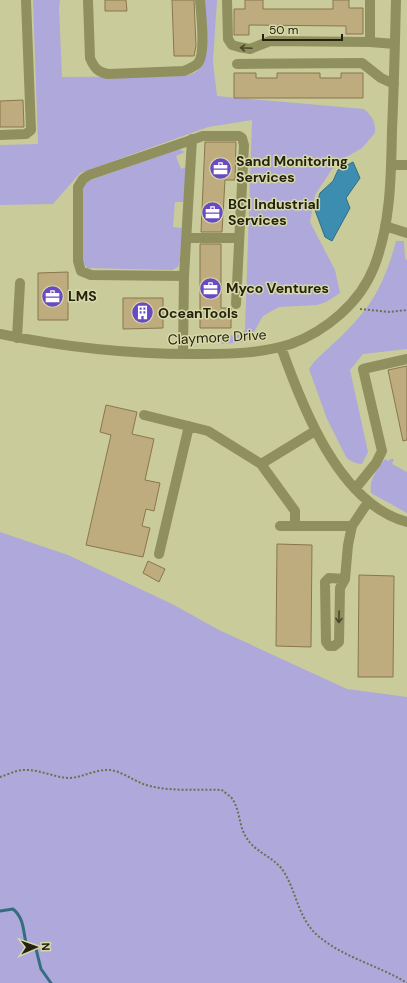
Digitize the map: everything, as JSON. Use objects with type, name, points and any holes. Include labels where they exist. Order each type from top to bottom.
[{"type":"street","points":[[0,135],[26,134],[31,130],[26,0]]},
{"type":"street","points":[[88,0],[90,58],[93,66],[100,72],[108,74],[184,71],[199,62],[202,52],[200,0]]},
{"type":"street","points":[[227,0],[228,39],[235,46],[250,49],[270,41],[370,42],[395,44]]},
{"type":"street","points":[[370,0],[370,42]]},
{"type":"street","name":"Claymore Drive","points":[[0,334],[72,348],[115,352],[182,354],[237,353],[281,346],[302,339],[321,329],[350,304],[360,293],[373,270],[385,226],[391,165],[396,0]]},
{"type":"street","points":[[237,64],[362,63],[381,78],[394,84]]},
{"type":"street","points":[[184,276],[91,275],[84,273],[79,266],[78,261],[78,193],[80,183],[89,175],[192,139],[211,134],[236,135],[242,138],[244,145],[236,304]]},
{"type":"street","points":[[182,354],[184,276],[192,139]]},
{"type":"street","points":[[391,165],[407,165]]},
{"type":"street","points":[[385,226],[407,233]]},
{"type":"street","points":[[186,238],[239,238]]},
{"type":"street","points":[[17,338],[20,283]]},
{"type":"street","points":[[281,346],[298,393],[315,431],[332,459],[355,489],[368,502],[407,522]]},
{"type":"street","points":[[355,489],[376,463],[382,451],[363,369],[407,359]]},
{"type":"street","points":[[144,415],[208,431],[260,464],[295,511],[295,526]]},
{"type":"street","points":[[159,554],[189,426]]},
{"type":"street","points":[[260,464],[315,431]]},
{"type":"street","points":[[345,580],[329,578],[325,582],[326,642],[329,646],[334,646],[339,642],[340,588],[345,580],[348,545],[352,526],[368,502]]},
{"type":"street","points":[[280,526],[352,526]]},
{"type":"path","points":[[350,304],[360,309],[390,312],[407,310]]},
{"type":"path","points":[[0,777],[22,770],[34,770],[66,778],[78,778],[102,770],[112,770],[146,785],[184,791],[222,790],[233,800],[246,837],[254,847],[277,864],[283,871],[300,911],[315,933],[344,952],[388,971],[407,983]]},
{"type":"shaded area","points":[[33,0],[60,0],[59,8],[62,77],[186,76],[196,72],[203,64],[203,0],[217,0],[213,62],[217,96],[364,109],[374,122],[375,133],[362,148],[336,163],[315,195],[310,222],[335,270],[340,293],[326,302],[317,305],[279,307],[263,316],[251,337],[242,342],[222,344],[220,340],[223,336],[238,335],[245,330],[252,120],[208,127],[80,173],[53,204],[0,205],[0,145],[38,144]]},
{"type":"shaded area","points":[[179,149],[185,152],[176,156],[181,169],[186,167],[184,202],[175,202],[173,227],[182,228],[180,261],[178,267],[172,270],[87,268],[82,260],[83,187],[88,181]]},
{"type":"shaded area","points":[[396,241],[404,241],[405,258],[407,260],[407,349],[363,354],[350,370],[368,452],[362,464],[360,464],[349,460],[346,457],[327,419],[309,369],[367,308],[378,290],[390,261]]},
{"type":"shaded area","points":[[385,459],[388,461],[394,459],[392,464],[407,472],[407,513],[371,493],[372,479]]},
{"type":"shaded area","points":[[0,532],[68,555],[172,604],[219,630],[347,689],[407,697],[407,983],[0,983]]},
{"type":"water","points":[[353,162],[360,178],[346,198],[350,208],[332,241],[325,237],[315,210],[320,193],[333,181],[338,170]]},
{"type":"building","points":[[105,0],[126,0],[127,11],[105,11]]},
{"type":"building","points":[[172,0],[194,0],[196,46],[194,56],[174,56]]},
{"type":"building","points":[[245,0],[263,0],[263,9],[333,9],[333,0],[349,0],[349,8],[363,8],[363,34],[346,34],[346,26],[249,25],[249,35],[234,35],[234,9],[245,9]]},
{"type":"building","points":[[234,73],[256,73],[256,78],[277,78],[277,73],[320,73],[320,78],[341,78],[341,73],[363,73],[363,98],[234,98]]},
{"type":"building","points":[[23,100],[24,127],[0,127],[0,101]]},
{"type":"building","points":[[205,142],[236,142],[235,180],[225,180],[222,232],[201,232]]},
{"type":"building","points":[[200,244],[221,244],[221,308],[231,308],[231,328],[200,328]]},
{"type":"building","name":"LMS","points":[[68,272],[68,320],[38,320],[38,273]]},
{"type":"building","name":"OceanTools","points":[[123,298],[163,298],[163,328],[123,329]]},
{"type":"building","points":[[407,366],[407,440],[403,441],[388,370]]},
{"type":"building","points":[[106,405],[137,412],[132,434],[154,439],[145,480],[160,483],[154,511],[146,509],[142,526],[150,528],[143,557],[86,545],[111,435],[100,432]]},
{"type":"building","points":[[277,544],[312,545],[311,647],[276,646]]},
{"type":"building","points":[[148,561],[165,569],[159,582],[143,573]]},
{"type":"building","points":[[359,575],[394,576],[393,677],[358,677]]},
{"type":"waterway","points":[[0,911],[13,909],[17,913],[21,920],[26,943],[36,949],[41,969],[51,983]]},
{"type":"place","name":"Sand Monitoring Services","points":[[220,169]]},
{"type":"place","name":"BCI Industrial Services","points":[[213,212]]},
{"type":"place","name":"Myco Ventures","points":[[210,288]]},
{"type":"place","name":"LMS","points":[[53,296]]},
{"type":"place","name":"OceanTools","points":[[143,313]]}]
